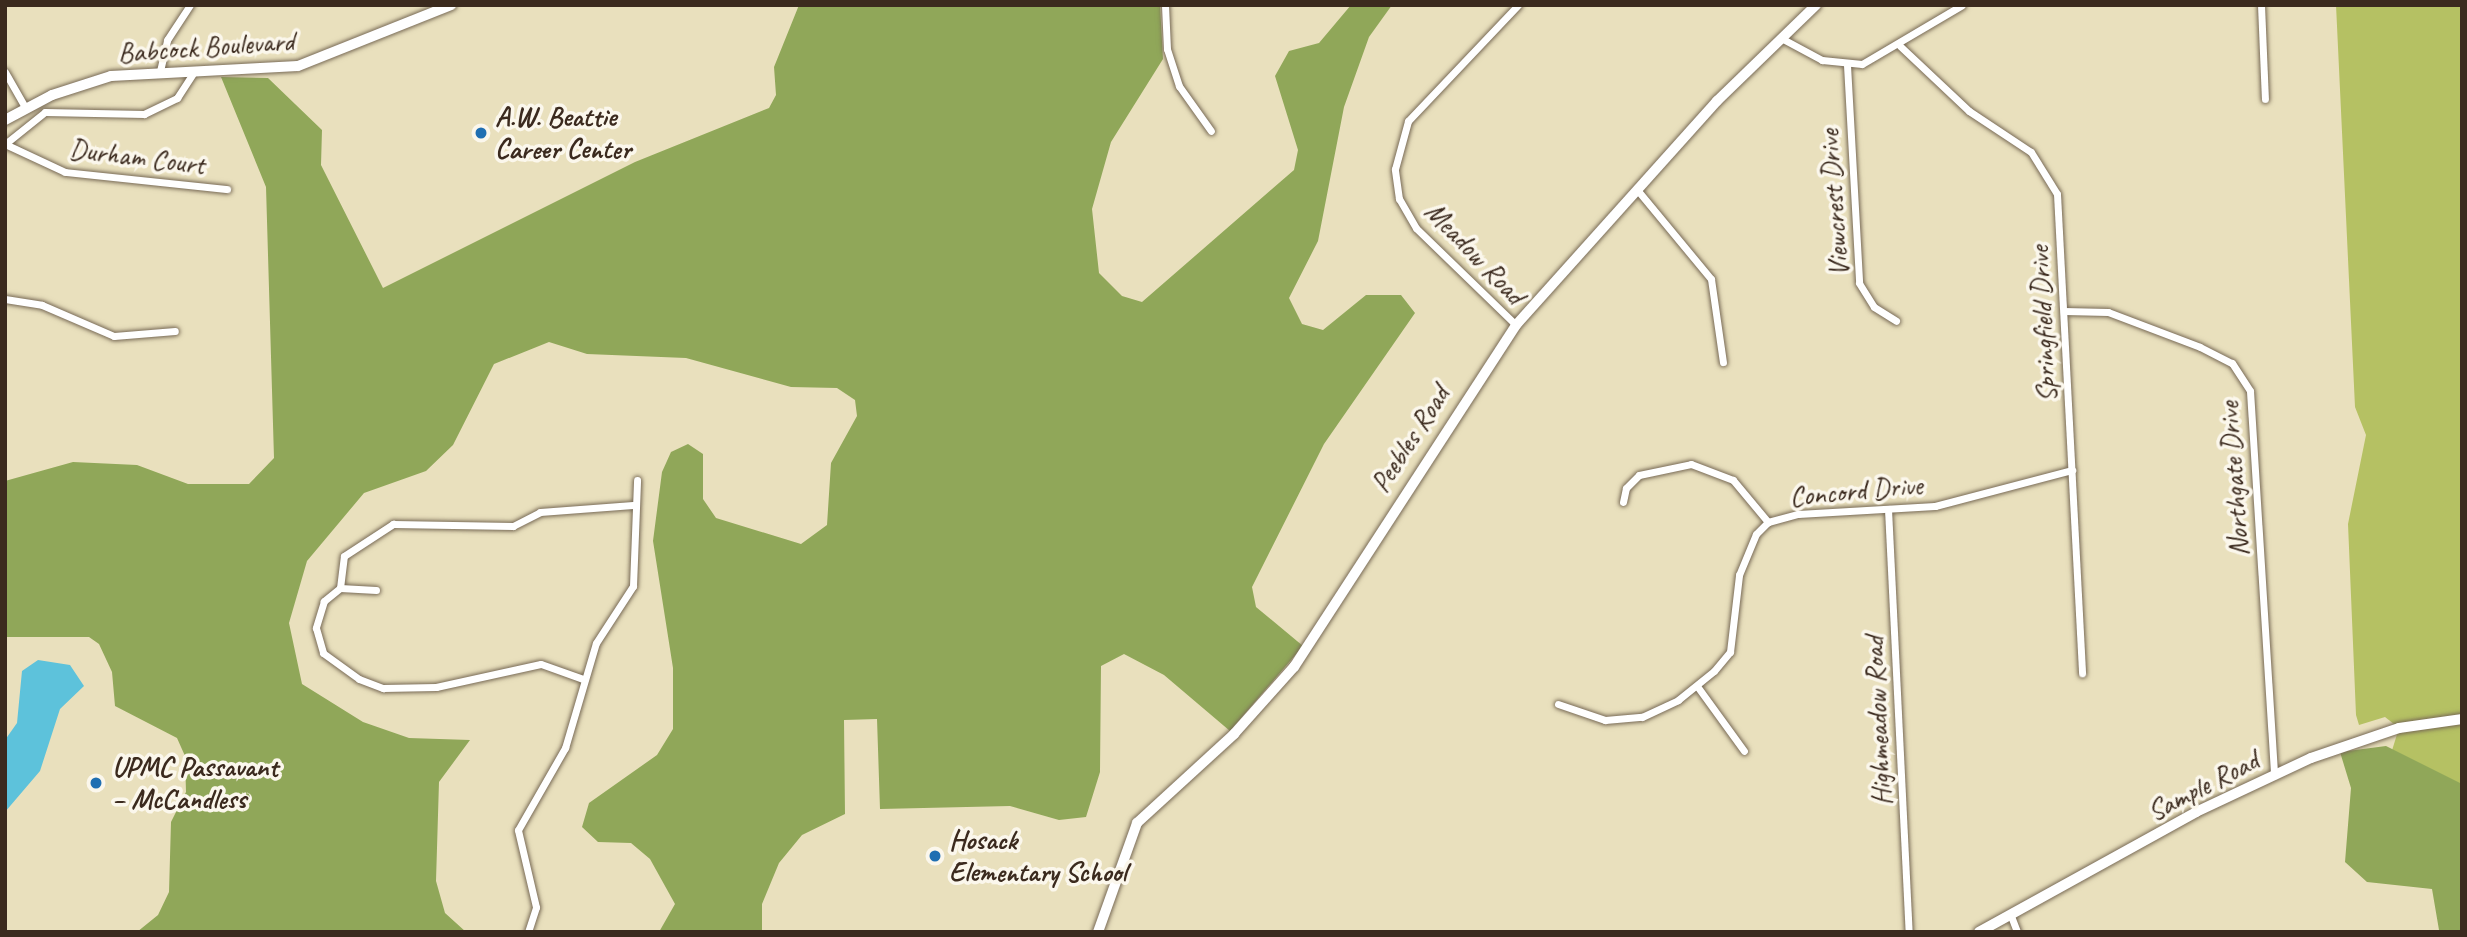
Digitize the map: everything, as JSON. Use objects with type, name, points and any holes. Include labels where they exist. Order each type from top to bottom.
[{"type":"street","points":[[160,71],[167,40],[190,5]]},
{"type":"street","name":"Babcock Boulevard","points":[[5,120],[25,107],[97,79],[160,71],[304,64],[451,5]]},
{"type":"street","points":[[1165,5],[1167,49],[1179,86],[1211,131]]},
{"type":"street","name":"Meadow Road","points":[[1516,325],[1416,229],[1399,199],[1395,169],[1408,121],[1518,5]]},
{"type":"street","name":"Peebles Road","points":[[1098,932],[1137,823],[1234,734],[1294,667],[1516,325],[1782,38],[1816,5]]},
{"type":"street","points":[[1782,38],[1813,57],[1847,65],[1875,60],[1962,5]]},
{"type":"street","points":[[2261,5],[2264,99]]},
{"type":"street","name":"Springfield Drive","points":[[1900,46],[2049,174],[2059,206],[2082,673]]},
{"type":"street","name":"Viewcrest Drive","points":[[1847,65],[1859,283],[1874,307],[1896,321]]},
{"type":"street","name":"Durham Court","points":[[195,70],[177,98],[144,114],[46,112],[5,144],[65,172],[227,189]]},
{"type":"street","points":[[5,72],[25,107]]},
{"type":"street","points":[[1639,192],[1711,279],[1723,362]]},
{"type":"street","points":[[5,299],[42,306],[114,336],[175,331]]},
{"type":"street","name":"Northgate Drive","points":[[2064,311],[2126,318],[2223,357],[2245,381],[2253,405],[2273,775]]},
{"type":"street","points":[[1623,502],[1626,488],[1639,475],[1691,464],[1733,480],[1769,522]]},
{"type":"street","name":"Concord Drive","points":[[1558,704],[1594,718],[1629,719],[1656,712],[1697,685],[1730,652],[1733,591],[1750,545],[1769,522],[1950,503],[2072,470]]},
{"type":"street","points":[[528,932],[536,906],[518,830],[565,748],[583,679],[596,643],[636,578],[633,505],[637,480]]},
{"type":"street","points":[[340,588],[344,556],[393,524],[513,526],[540,512],[633,505]]},
{"type":"street","name":"Highmeadow Road","points":[[1888,509],[1909,932]]},
{"type":"street","points":[[376,590],[340,588],[324,601],[316,628],[323,653],[383,688],[436,687],[541,664],[583,679]]},
{"type":"street","points":[[1697,685],[1744,751]]},
{"type":"street","name":"Sample Road","points":[[1979,932],[2273,775],[2365,738],[2462,719]]},
{"type":"street","points":[[2011,916],[2018,932]]},
{"type":"green space","points":[[799,5],[1160,5],[1163,59],[1111,142],[1092,209],[1099,273],[1122,296],[1142,302],[1294,170],[1298,150],[1275,76],[1289,51],[1319,43],[1351,5],[1392,5],[1369,37],[1344,107],[1318,241],[1289,298],[1302,324],[1323,330],[1366,295],[1401,295],[1415,313],[1324,444],[1252,587],[1256,607],[1303,646],[1230,731],[1164,675],[1124,654],[1101,666],[1100,772],[1086,817],[1059,820],[1010,806],[880,809],[877,719],[844,720],[845,814],[802,835],[779,863],[762,904],[762,932],[659,932],[675,904],[650,859],[631,843],[598,842],[582,827],[589,803],[657,755],[673,729],[673,668],[653,541],[662,472],[671,452],[688,444],[703,454],[703,499],[716,518],[801,544],[827,525],[831,463],[857,416],[855,400],[837,388],[791,387],[686,358],[587,354],[549,342],[494,364],[453,445],[426,471],[364,493],[307,561],[289,623],[302,684],[363,722],[409,738],[470,740],[439,782],[436,881],[445,913],[466,932],[137,932],[158,915],[169,892],[171,822],[186,792],[185,756],[177,738],[115,706],[112,672],[99,644],[89,637],[5,637],[5,481],[73,462],[137,465],[188,484],[249,484],[274,458],[266,187],[221,77],[268,78],[322,130],[321,165],[383,288],[635,162],[769,108],[776,95],[774,67]]},
{"type":"green space","points":[[2336,5],[2462,5],[2462,809],[2389,760],[2399,728],[2385,717],[2359,725],[2356,715],[2348,524],[2366,435],[2355,407]]},
{"type":"green space","points":[[2386,746],[2462,784],[2462,932],[2439,930],[2432,889],[2367,882],[2345,862],[2351,788],[2340,752]]},
{"type":"water","points":[[38,660],[70,665],[84,686],[60,709],[40,771],[5,812],[5,740],[17,723],[22,671]]},
{"type":"place","name":"A.W. Beattie Career Center","points":[[481,133]]},
{"type":"place","name":"UPMC Passavant – McCandless","points":[[96,783]]},
{"type":"place","name":"Hosack Elementary School","points":[[935,856]]}]
